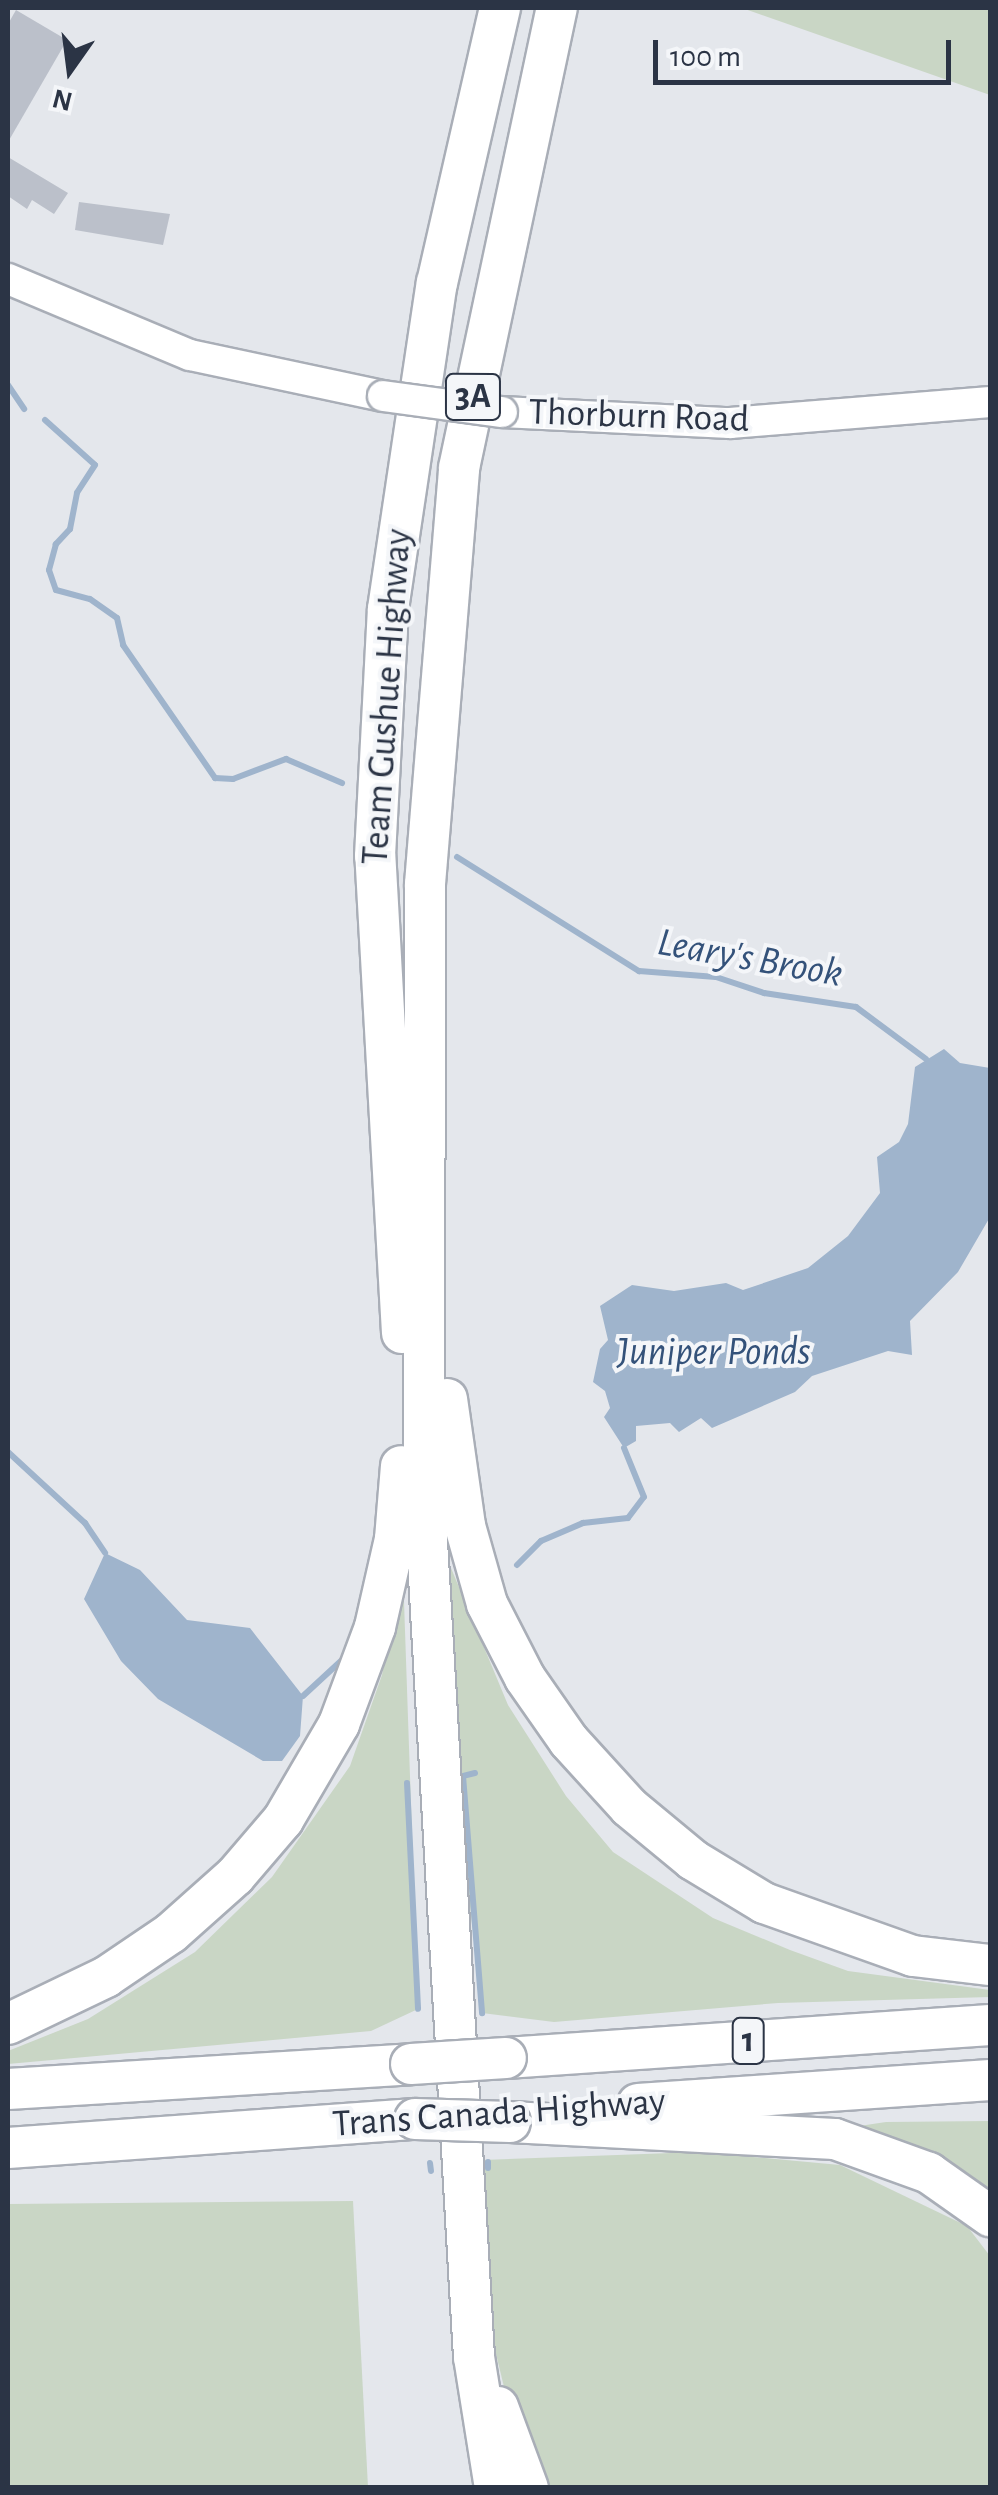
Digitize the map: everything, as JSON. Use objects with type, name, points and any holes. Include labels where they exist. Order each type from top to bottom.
[{"type":"highway","name":"Team Gushue Highway","points":[[406,1396],[376,895],[379,731],[412,428],[437,283],[500,8]]},
{"type":"highway","name":"Team Gushue Highway","points":[[428,1200],[425,884],[444,602],[459,468],[557,8]]},
{"type":"highway","points":[[428,1200],[424,1490],[476,2317],[477,2396],[494,2488]]},
{"type":"highway","points":[[428,1200],[464,1526],[487,1604],[525,1678],[569,1741],[629,1807],[693,1860],[764,1902],[839,1935],[913,1956],[990,1965]]},
{"type":"highway","points":[[406,1396],[424,1490]]},
{"type":"highway","points":[[8,2024],[106,1977],[170,1933],[235,1876],[314,1772],[358,1680],[387,1579],[406,1396]]},
{"type":"highway","name":"Trans Canada Highway","points":[[8,2090],[990,2024]]},
{"type":"highway","name":"Trans Canada Highway","points":[[8,2148],[415,2119],[510,2118],[990,2080]]},
{"type":"highway","points":[[510,2118],[835,2139],[930,2172],[990,2216]]},
{"type":"highway","points":[[476,2317],[498,2407],[528,2488]]},
{"type":"main road","name":"Thorburn Road","points":[[8,279],[190,354],[383,396],[502,412],[730,422],[990,402]]},
{"type":"green space","points":[[742,8],[990,8],[990,95]]},
{"type":"green space","points":[[451,1568],[508,1705],[566,1796],[613,1852],[713,1918],[790,1950],[848,1971],[990,1990],[990,1997],[778,2003],[554,2022],[482,2013],[461,1826],[446,1573]]},
{"type":"green space","points":[[403,1572],[418,2009],[371,2031],[8,2064],[8,2051],[88,2019],[195,1952],[272,1877],[350,1766],[382,1675]]},
{"type":"green space","points":[[990,2121],[990,2199],[846,2128],[886,2122]]},
{"type":"green space","points":[[699,2152],[840,2165],[967,2226],[990,2256],[990,2487],[539,2487],[512,2420],[489,2325],[482,2160]]},
{"type":"green space","points":[[353,2201],[368,2487],[8,2487],[8,2204]]},
{"type":"water","name":"Juniper Ponds","points":[[944,1049],[960,1063],[990,1068],[990,1217],[958,1272],[910,1321],[912,1355],[888,1351],[812,1376],[795,1392],[712,1428],[701,1418],[679,1432],[670,1423],[636,1426],[636,1441],[624,1448],[604,1417],[610,1408],[605,1391],[593,1382],[600,1349],[608,1340],[600,1306],[632,1285],[674,1291],[726,1283],[743,1290],[808,1268],[848,1236],[880,1193],[877,1157],[899,1142],[908,1124],[915,1067]]},
{"type":"water","points":[[105,1553],[140,1570],[187,1620],[250,1628],[303,1696],[300,1736],[282,1761],[263,1761],[158,1699],[121,1661],[84,1599]]},
{"type":"building","points":[[16,10],[67,40],[8,142],[8,24]]},
{"type":"building","points":[[8,157],[68,193],[54,214],[32,200],[27,209],[8,196]]},
{"type":"building","points":[[79,202],[170,214],[163,245],[75,230]]},
{"type":"waterway","name":"Leary's Brook","points":[[8,385],[24,409]]},
{"type":"waterway","name":"Leary's Brook","points":[[45,420],[95,465],[77,493],[70,529],[56,544],[49,570],[56,590],[90,599],[117,618],[123,645],[215,778],[233,779],[286,759],[342,783]]},
{"type":"waterway","name":"Leary's Brook","points":[[457,857],[639,971],[716,977],[764,993],[856,1007],[926,1059]]},
{"type":"waterway","points":[[517,1565],[541,1541],[583,1523],[628,1518],[644,1497],[624,1448]]},
{"type":"waterway","points":[[8,1452],[85,1523],[105,1553]]},
{"type":"waterway","points":[[303,1696],[342,1660]]},
{"type":"waterway","points":[[475,1773],[463,1776],[482,2013]]},
{"type":"waterway","points":[[407,1783],[418,2009]]},
{"type":"waterway","points":[[488,2162],[488,2168]]},
{"type":"waterway","points":[[430,2163],[431,2171]]}]
